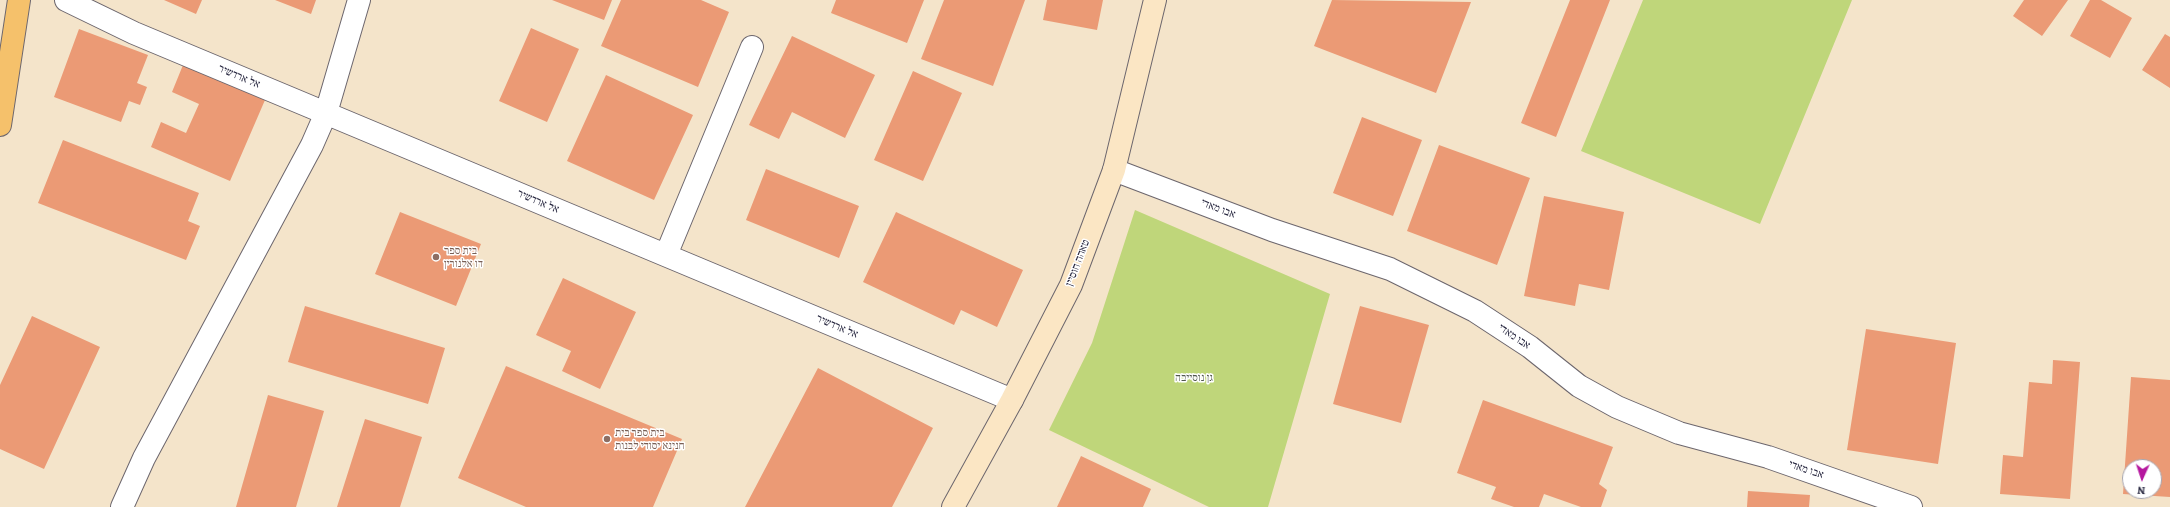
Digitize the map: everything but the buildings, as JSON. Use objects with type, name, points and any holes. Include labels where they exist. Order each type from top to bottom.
[{"type":"highway","points":[[0,125],[19,0]]},
{"type":"street","name":"אל ארדשיר","points":[[66,0],[134,33],[1012,400]]},
{"type":"street","points":[[122,507],[144,458],[312,145],[326,113],[359,0]]},
{"type":"street","name":"טאהה חוסיין","points":[[953,507],[1012,400],[1071,285],[1114,170],[1155,0]]},
{"type":"street","points":[[666,255],[752,47]]},
{"type":"street","name":"אבו מאדי","points":[[1114,170],[1272,230],[1390,269],[1475,311],[1530,347],[1579,386],[1617,408],[1679,433],[1768,457],[1911,507]]},
{"type":"green space","points":[[1643,0],[1852,0],[1760,224],[1581,151]]},
{"type":"green space","name":"גן נוסייבה","points":[[1135,210],[1330,294],[1268,507],[1209,507],[1049,430],[1092,343]]},
{"type":"place","name":"בית ספר דו אלנורין","points":[[436,257]]},
{"type":"place","name":"בית ספר בית חנינא יסודי לבנות","points":[[607,439]]}]
